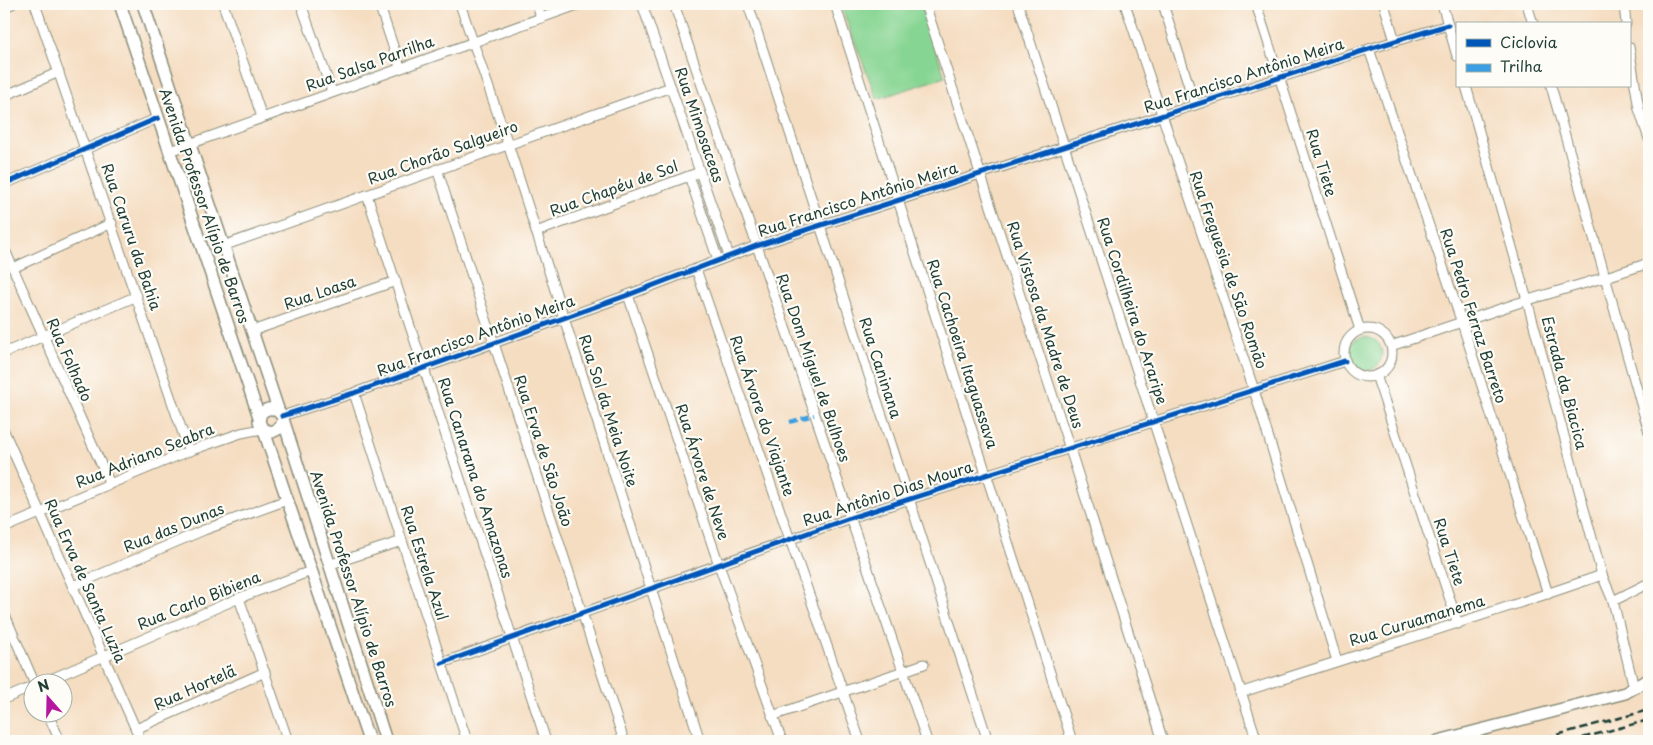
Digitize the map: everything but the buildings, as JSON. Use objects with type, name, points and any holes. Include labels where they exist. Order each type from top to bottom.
[{"type":"street","points":[[4,7],[12,4]]},
{"type":"street","name":"Rua Caruru da Bahia","points":[[35,4],[190,451]]},
{"type":"street","name":"Avenida Professor Alípio de Barros","points":[[120,4],[370,741]]},
{"type":"street","name":"Avenida Professor Alípio de Barros","points":[[143,4],[331,564],[386,739]]},
{"type":"street","points":[[223,4],[262,117]]},
{"type":"street","points":[[301,4],[332,92]]},
{"type":"street","points":[[379,4],[400,67]]},
{"type":"street","name":"Rua Sol da Meia Noite","points":[[460,4],[508,144],[700,741]]},
{"type":"street","points":[[537,4],[541,18]]},
{"type":"street","name":"Rua Salsa Parrilha","points":[[170,150],[580,4]]},
{"type":"street","name":"Rua Mimosaceas","points":[[642,4],[729,256]]},
{"type":"street","name":"Rua Dom Miguel de Bulhoes","points":[[674,4],[927,741]]},
{"type":"street","name":"Rua Caninana","points":[[748,4],[988,741]]},
{"type":"street","name":"Rua Cachoeira Itaguassava","points":[[835,4],[1072,741]]},
{"type":"street","name":"Rua Vistosa da Madre de Deus","points":[[925,4],[1163,741]]},
{"type":"street","name":"Rua Cordilheira do Araripe","points":[[1018,4],[1257,741]]},
{"type":"street","name":"Rua Freguesia de São Romão","points":[[1125,4],[1254,390],[1338,660]]},
{"type":"street","points":[[1163,4],[1195,105]]},
{"type":"street","name":"Rua Tiete","points":[[1256,4],[1360,330]]},
{"type":"street","points":[[1384,4],[1395,40]]},
{"type":"street","points":[[1442,4],[1456,53]]},
{"type":"street","points":[[1527,4],[1532,22]]},
{"type":"street","points":[[1624,4],[1626,22]]},
{"type":"street","name":"Rua Francisco Antônio Meira","points":[[281,416],[354,393],[494,343],[628,295],[756,246],[1162,117],[1395,40],[1448,25]]},
{"type":"street","name":"Rua Pedro Ferraz Barreto","points":[[1369,49],[1462,323],[1548,594]]},
{"type":"street","points":[[1630,54],[1638,109],[1649,139]]},
{"type":"street","points":[[4,96],[59,72]]},
{"type":"street","name":"Rua Chorão Salgueiro","points":[[224,246],[671,87]]},
{"type":"street","name":"Estrada da Biacica","points":[[1467,88],[1602,575],[1613,601],[1634,688]]},
{"type":"street","points":[[1552,88],[1649,432]]},
{"type":"street","points":[[4,184],[158,118]]},
{"type":"street","name":"Rua Erva de São João","points":[[437,170],[624,741]]},
{"type":"street","name":"Rua Chapéu de Sol","points":[[536,232],[700,172]]},
{"type":"street","name":"Rua Mimosaceas","points":[[689,176],[718,260]]},
{"type":"street","name":"Rua Canarana do Amazonas","points":[[367,195],[546,741]]},
{"type":"street","points":[[13,268],[112,223]]},
{"type":"street","name":"Rua Folhado","points":[[4,248],[110,484]]},
{"type":"street","points":[[1391,346],[1527,300],[1649,263]]},
{"type":"street","name":"Rua Árvore do Viajante","points":[[696,269],[860,741]]},
{"type":"street","name":"Rua Loasa","points":[[252,331],[396,280]]},
{"type":"street","name":"Rua Árvore de Neve","points":[[628,295],[718,565],[782,741]]},
{"type":"street","points":[[4,353],[137,296]]},
{"type":"street","points":[[1360,330],[1376,330],[1382,334],[1391,346],[1392,353],[1387,366],[1376,375],[1362,376],[1355,372],[1346,361],[1345,346],[1348,339],[1360,330]]},
{"type":"street","name":"Rua Antônio Dias Moura","points":[[442,663],[850,518],[988,476],[1346,361]]},
{"type":"street","name":"Rua Tiete","points":[[1376,375],[1458,624]]},
{"type":"street","name":"Rua Estrela Azul","points":[[354,393],[467,741]]},
{"type":"street","points":[[270,408],[281,416],[280,428],[276,431],[272,432],[261,424],[265,410],[270,408]]},
{"type":"street","name":"Rua Adriano Seabra","points":[[4,528],[190,451],[261,424]]},
{"type":"street","name":"Rua Erva de Santa Luzia","points":[[4,432],[141,741]]},
{"type":"street","name":"Rua das Dunas","points":[[73,586],[204,530],[287,500]]},
{"type":"street","points":[[331,564],[402,541]]},
{"type":"street","name":"Rua Carlo Bibiena","points":[[67,672],[239,598],[312,571]]},
{"type":"street","name":"Rua Curuamanema","points":[[1240,693],[1338,660],[1458,624],[1602,575]]},
{"type":"street","points":[[1613,601],[1649,583]]},
{"type":"street","points":[[239,598],[288,741]]},
{"type":"street","points":[[4,613],[30,672]]},
{"type":"street","points":[[772,716],[924,664]]},
{"type":"street","name":"Rua Hortelã","points":[[136,729],[265,672]]},
{"type":"street","points":[[1438,741],[1625,693],[1649,679]]},
{"type":"street","points":[[4,699],[22,691]]},
{"type":"street","points":[[51,722],[60,741]]},
{"type":"green space","points":[[840,4],[921,4],[945,77],[877,99]]},
{"type":"green space","points":[[1365,337],[1372,338],[1377,342],[1381,347],[1381,361],[1377,366],[1372,370],[1365,371],[1358,370],[1353,366],[1349,361],[1348,354],[1349,347],[1353,342],[1358,338]]},
{"type":"railway","points":[[1534,741],[1649,710]]},
{"type":"railway","points":[[1571,741],[1649,720]]},
{"type":"marked path","points":[[790,422],[814,415]]},
{"type":"cycle path","points":[[282,416],[354,393],[628,295],[756,246],[1448,25]]},
{"type":"cycle path","points":[[4,184],[158,118]]},
{"type":"cycle path","points":[[442,663],[850,518],[1345,361]]}]
